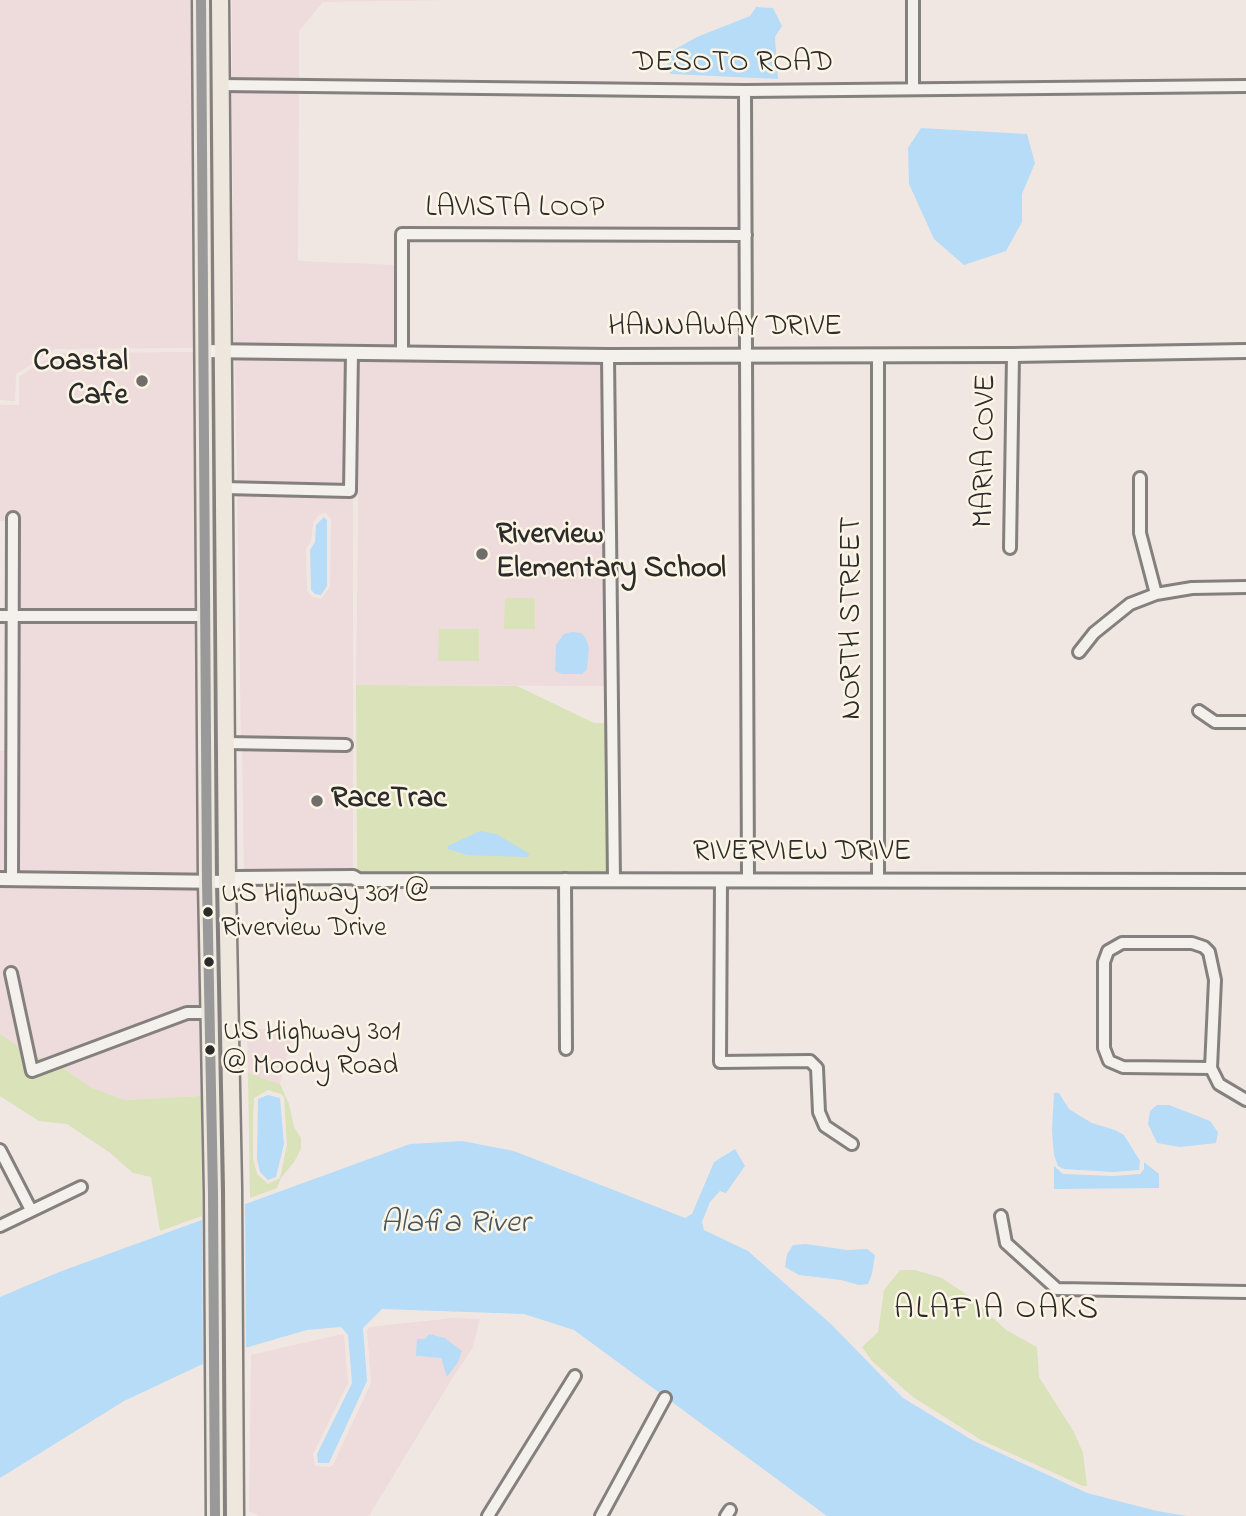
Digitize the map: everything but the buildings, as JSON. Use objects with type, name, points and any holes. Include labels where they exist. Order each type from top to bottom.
[{"type":"main road","points":[[201,0],[208,1013],[213,1194],[215,1516]]},
{"type":"main road","points":[[212,0],[220,19]]},
{"type":"main road","points":[[212,0],[211,72],[216,82],[221,85]]},
{"type":"main road","points":[[220,0],[227,882],[234,1381],[239,1514]]},
{"type":"main road","points":[[202,99],[211,111],[211,157],[222,197]]},
{"type":"main road","points":[[205,470],[214,497],[216,599],[218,607],[225,610]]},
{"type":"main road","points":[[206,616],[213,624],[215,632],[217,705],[226,736]]},
{"type":"main road","points":[[208,1013],[220,1025],[221,1076],[231,1095]]},
{"type":"street","points":[[913,0],[913,88]]},
{"type":"street","name":"DESOTO ROAD","points":[[221,85],[745,91],[1246,86]]},
{"type":"street","points":[[745,91],[748,880]]},
{"type":"street","name":"LAVISTA LOOP","points":[[402,352],[402,234],[746,235]]},
{"type":"street","name":"HANNAWAY DRIVE","points":[[204,351],[608,356],[1013,355],[1246,351]]},
{"type":"street","points":[[224,488],[350,491],[352,352]]},
{"type":"street","name":"NORTH STREET","points":[[878,355],[878,881]]},
{"type":"street","name":"MARIA COVE","points":[[1010,548],[1013,355]]},
{"type":"street","points":[[608,356],[614,880]]},
{"type":"street","points":[[1140,478],[1140,533],[1156,594]]},
{"type":"street","points":[[6,878],[13,518]]},
{"type":"street","points":[[1079,652],[1094,633],[1130,604],[1156,594],[1192,588],[1246,587]]},
{"type":"street","points":[[0,616],[206,616]]},
{"type":"street","points":[[1199,711],[1215,722],[1246,722]]},
{"type":"street","points":[[226,736],[346,745]]},
{"type":"street","name":"RIVERVIEW DRIVE","points":[[6,878],[207,882],[227,882],[236,878],[353,877],[358,880],[1246,881]]},
{"type":"street","points":[[565,879],[566,1049]]},
{"type":"street","points":[[721,880],[720,1062],[810,1060],[817,1068],[819,1112],[825,1126],[852,1144]]},
{"type":"street","points":[[1211,1068],[1123,1067],[1109,1061],[1104,1048],[1104,962],[1108,951],[1122,943],[1192,943],[1209,952],[1215,980],[1211,1068],[1214,1077],[1246,1100]]},
{"type":"street","points":[[11,973],[32,1071],[187,1013],[208,1013]]},
{"type":"street","points":[[1227,1088],[1246,1088]]},
{"type":"street","points":[[0,1150],[31,1210]]},
{"type":"street","points":[[0,1226],[80,1187]]},
{"type":"street","points":[[1001,1216],[1006,1243],[1057,1289],[1246,1292]]},
{"type":"street","points":[[488,1516],[575,1376]]},
{"type":"street","points":[[601,1516],[665,1398]]},
{"type":"shaded area","points":[[0,0],[190,0],[194,205],[193,348],[55,349],[16,374],[15,401],[0,400]]},
{"type":"shaded area","points":[[232,0],[454,0],[323,2],[299,31],[299,81],[232,81]]},
{"type":"shaded area","points":[[232,91],[299,91],[298,261],[397,265],[397,347],[234,346]]},
{"type":"shaded area","points":[[195,352],[201,613],[16,613],[19,522],[0,521],[0,405],[19,405],[19,377],[56,353]]},
{"type":"shaded area","points":[[235,356],[348,357],[345,486],[237,483]]},
{"type":"shaded area","name":"Riverview Elementary School","points":[[605,360],[609,686],[356,685],[360,361]]},
{"type":"shaded area","points":[[353,492],[353,872],[244,873],[242,749],[350,750],[351,740],[241,739],[237,493]],"holes":[[[325,512],[331,519],[330,587],[321,599],[312,597],[307,590],[306,549],[311,541],[313,523],[318,516]]]},
{"type":"shaded area","points":[[17,621],[195,621],[198,876],[17,874]]},
{"type":"shaded area","points":[[7,750],[8,873],[0,873],[0,751]]},
{"type":"shaded area","points":[[0,884],[198,887],[200,1008],[185,1008],[47,1060],[30,1054],[9,1041],[0,1034]]},
{"type":"shaded area","points":[[187,1018],[200,1018],[201,1096],[124,1100],[90,1087],[61,1066]]},
{"type":"shaded area","points":[[247,1029],[294,1029],[280,1084],[248,1073]]},
{"type":"shaded area","points":[[453,1318],[480,1319],[472,1349],[369,1516],[259,1516],[249,1511],[251,1355],[342,1334],[344,1336],[348,1383],[313,1454],[315,1466],[330,1467],[371,1383],[367,1330],[370,1327]],"holes":[[[429,1334],[462,1351],[458,1362],[445,1368],[438,1356],[418,1357]]]},
{"type":"green space","points":[[505,598],[535,598],[535,629],[504,629]]},
{"type":"green space","points":[[439,629],[479,629],[479,661],[438,661]]},
{"type":"green space","points":[[356,685],[517,686],[594,723],[610,723],[610,874],[357,873]]},
{"type":"green space","points":[[0,1034],[30,1054],[47,1060],[27,1068],[30,1078],[61,1066],[90,1087],[124,1100],[201,1096],[202,1216],[160,1231],[151,1177],[133,1173],[109,1152],[67,1124],[39,1121],[0,1096]]},
{"type":"green space","points":[[248,1073],[280,1084],[289,1104],[294,1127],[301,1138],[301,1149],[277,1188],[250,1198]],"holes":[[[268,1090],[284,1097],[287,1145],[280,1178],[268,1184],[257,1174],[253,1159],[254,1098]]]},
{"type":"green space","points":[[900,1270],[915,1270],[942,1278],[973,1299],[1006,1330],[1037,1347],[1039,1377],[1074,1432],[1083,1453],[1087,1486],[981,1440],[913,1397],[872,1361],[862,1347],[878,1332],[884,1290]]},
{"type":"water","points":[[756,7],[773,8],[782,26],[775,37],[778,79],[671,74],[667,68],[672,51],[697,37],[750,16]]},
{"type":"water","points":[[921,128],[1027,134],[1035,163],[1022,194],[1022,222],[1006,251],[964,265],[934,239],[909,184],[908,148]]},
{"type":"water","points":[[324,517],[327,520],[327,586],[321,595],[311,590],[310,550],[315,542],[316,525]]},
{"type":"water","points":[[581,633],[585,637],[589,647],[587,669],[582,674],[562,674],[555,671],[556,645],[564,634]]},
{"type":"water","points":[[480,831],[496,834],[530,854],[526,857],[467,855],[448,849],[448,846]]},
{"type":"water","points":[[1054,1093],[1059,1093],[1069,1109],[1080,1116],[1124,1135],[1140,1161],[1139,1170],[1113,1172],[1064,1169],[1058,1166],[1052,1131]]},
{"type":"water","points":[[268,1095],[280,1098],[284,1144],[276,1177],[268,1180],[260,1172],[257,1159],[258,1099]]},
{"type":"water","points":[[1157,1105],[1169,1105],[1210,1121],[1218,1132],[1216,1143],[1180,1147],[1157,1143],[1148,1124],[1150,1111]]},
{"type":"water","name":"Alafia River","points":[[462,1141],[514,1151],[685,1218],[692,1214],[714,1162],[735,1149],[745,1166],[726,1193],[720,1191],[710,1202],[702,1222],[704,1230],[748,1251],[832,1325],[903,1398],[974,1441],[1087,1493],[1187,1516],[827,1516],[574,1330],[524,1314],[382,1309],[363,1328],[367,1381],[329,1463],[318,1463],[317,1454],[352,1383],[348,1335],[341,1327],[307,1330],[224,1354],[124,1401],[0,1478],[0,1297],[59,1272],[410,1144]]},
{"type":"water","points":[[1144,1162],[1159,1174],[1159,1188],[1054,1189],[1054,1166],[1063,1174],[1113,1176],[1140,1174],[1144,1169]]},
{"type":"water","points":[[806,1244],[847,1250],[867,1249],[875,1255],[868,1284],[859,1285],[799,1275],[785,1267],[787,1254],[793,1245]]},
{"type":"water","points":[[429,1334],[445,1338],[462,1351],[447,1377],[441,1358],[416,1356],[417,1339],[425,1339]]},
{"type":"pier","points":[[245,1201],[246,1351],[225,1357],[203,1368],[202,1217]]},
{"type":"transit line","points":[[201,0],[207,882],[215,1516]]},
{"type":"place","name":"Coastal Cafe","points":[[142,381]]},
{"type":"place","name":"Riverview Elementary School","points":[[482,554]]},
{"type":"place","name":"RaceTrac","points":[[317,801]]},
{"type":"place","name":"US Highway 301 @ Riverview Drive","points":[[208,912]]},
{"type":"place","name":"US Highway 301 @ Moody Road","points":[[210,1050]]},
{"type":"district","name":"ALAFIA OAKS","points":[[997,1312]]}]
